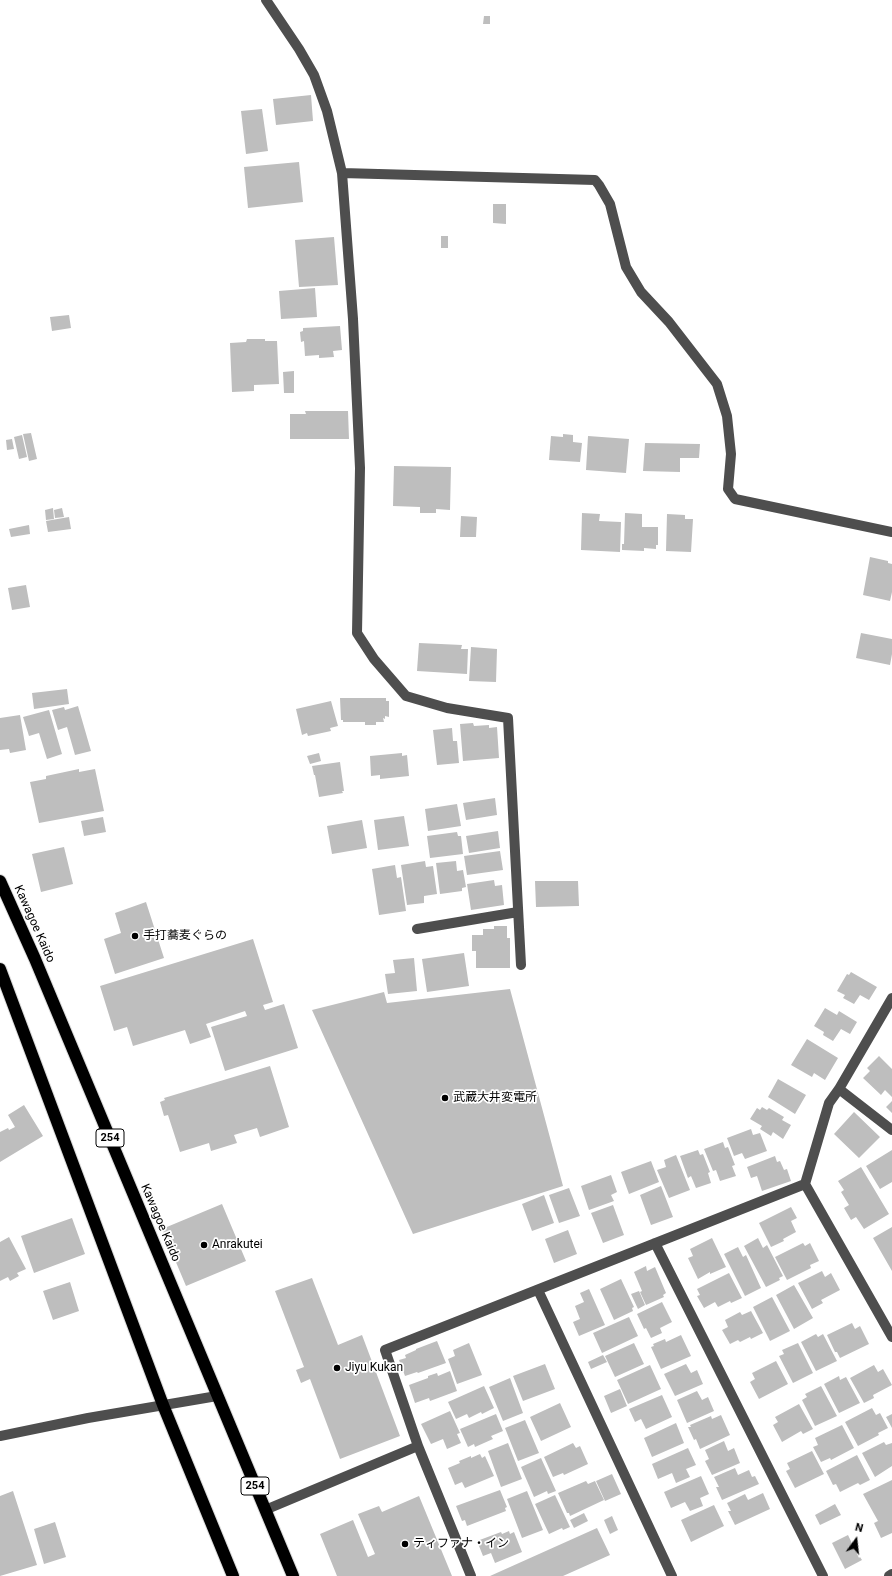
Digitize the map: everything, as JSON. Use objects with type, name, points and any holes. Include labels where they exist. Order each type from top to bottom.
[{"type":"highway","name":"Kawagoe Kaido","points":[[0,881],[35,959],[293,1576]]},
{"type":"highway","points":[[0,969],[162,1405],[233,1576]]},
{"type":"street","points":[[266,0],[299,49],[314,75],[327,111],[342,173],[353,318],[360,468],[357,632],[374,659],[406,696],[447,708],[508,718],[521,965]]},
{"type":"street","points":[[342,173],[595,180],[599,184],[610,204],[626,267],[641,292],[669,322],[717,384],[727,416],[731,454],[728,489],[735,499],[892,532]]},
{"type":"street","points":[[417,930],[518,912]]},
{"type":"street","points":[[892,998],[839,1089],[829,1103],[805,1184],[892,1337]]},
{"type":"street","points":[[839,1089],[892,1130]]},
{"type":"street","points":[[471,1576],[418,1446],[385,1350],[805,1184]]},
{"type":"street","points":[[655,1243],[823,1576]]},
{"type":"street","points":[[538,1290],[672,1576]]},
{"type":"street","points":[[0,1436],[88,1418],[217,1396]]},
{"type":"street","points":[[266,1510],[418,1446]]},
{"type":"building","points":[[484,16],[490,16],[490,24],[483,24]]},
{"type":"building","points":[[311,95],[313,121],[276,125],[273,99]]},
{"type":"building","points":[[262,109],[268,151],[246,154],[241,111]]},
{"type":"building","points":[[299,162],[303,202],[248,208],[244,167]]},
{"type":"building","points":[[493,204],[506,204],[506,224],[493,223]]},
{"type":"building","points":[[441,236],[448,236],[448,248],[441,248]]},
{"type":"building","points":[[334,237],[338,285],[299,287],[295,240]]},
{"type":"building","points":[[315,288],[317,317],[281,319],[279,291]]},
{"type":"building","points":[[69,315],[71,328],[52,331],[50,317]]},
{"type":"building","points":[[340,326],[342,350],[333,351],[334,357],[319,358],[319,355],[305,356],[304,341],[301,342],[300,332],[303,331],[303,328]]},
{"type":"building","points":[[247,339],[277,341],[279,384],[254,385],[254,391],[232,392],[230,343],[246,342]]},
{"type":"building","points":[[294,371],[294,393],[284,393],[283,372]]},
{"type":"building","points":[[305,411],[348,411],[349,439],[290,439],[290,414],[306,414]]},
{"type":"building","points":[[31,433],[37,459],[29,461],[23,434]]},
{"type":"building","points":[[563,434],[573,435],[573,442],[582,443],[580,462],[549,460],[551,436],[563,437]]},
{"type":"building","points":[[22,435],[27,457],[19,459],[14,437]]},
{"type":"building","points":[[588,436],[629,439],[626,473],[586,470]]},
{"type":"building","points":[[12,439],[14,449],[7,450],[6,440]]},
{"type":"building","points":[[645,443],[700,444],[699,458],[680,458],[680,472],[643,471]]},
{"type":"building","points":[[394,466],[451,467],[450,510],[436,509],[436,513],[420,513],[420,507],[393,506]]},
{"type":"building","points":[[53,508],[54,519],[46,520],[45,510]]},
{"type":"building","points":[[62,508],[64,517],[55,518],[54,510]]},
{"type":"building","points":[[582,513],[600,514],[599,521],[621,522],[620,552],[581,550]]},
{"type":"building","points":[[625,513],[642,514],[642,527],[658,527],[658,545],[656,545],[656,549],[644,548],[644,551],[622,550],[622,544],[624,544]]},
{"type":"building","points":[[667,514],[685,515],[685,519],[693,519],[691,552],[666,551]]},
{"type":"building","points":[[461,516],[477,517],[476,537],[460,537]]},
{"type":"building","points":[[69,517],[71,529],[48,532],[46,521]]},
{"type":"building","points":[[29,525],[30,534],[11,537],[9,529]]},
{"type":"building","points":[[870,557],[888,561],[888,563],[892,564],[892,592],[890,601],[863,595]]},
{"type":"building","points":[[26,585],[30,607],[12,610],[8,588]]},
{"type":"building","points":[[861,633],[892,639],[890,665],[856,658]]},
{"type":"building","points":[[419,643],[462,645],[461,649],[468,649],[467,674],[417,671]]},
{"type":"building","points":[[471,647],[497,649],[496,682],[469,681]]},
{"type":"building","points":[[67,689],[69,704],[34,709],[32,693]]},
{"type":"building","points":[[340,698],[386,698],[386,701],[389,701],[389,717],[385,716],[385,719],[383,718],[384,722],[376,722],[376,725],[365,725],[365,722],[343,722],[343,720],[341,720]]},
{"type":"building","points":[[331,701],[338,726],[330,728],[331,731],[308,736],[307,733],[302,735],[296,709]]},
{"type":"building","points":[[78,706],[91,751],[75,755],[67,727],[58,730],[52,710],[64,707],[65,710]]},
{"type":"building","points":[[49,710],[62,754],[47,759],[39,733],[29,736],[23,717]]},
{"type":"building","points":[[20,715],[26,750],[10,753],[9,749],[0,750],[0,718]]},
{"type":"building","points":[[473,723],[474,726],[489,725],[489,728],[497,727],[499,758],[463,761],[460,724]]},
{"type":"building","points":[[452,728],[453,741],[457,741],[459,763],[437,765],[433,730]]},
{"type":"building","points":[[319,753],[321,761],[310,764],[307,756]]},
{"type":"building","points":[[402,753],[402,756],[407,755],[409,776],[380,779],[380,775],[371,776],[370,756]]},
{"type":"building","points":[[340,762],[343,793],[319,797],[312,766]]},
{"type":"building","points":[[79,769],[79,772],[95,769],[104,811],[39,823],[30,782],[46,779],[46,776]]},
{"type":"building","points":[[495,798],[497,815],[466,820],[463,803]]},
{"type":"building","points":[[457,804],[461,826],[428,831],[425,809]]},
{"type":"building","points":[[404,816],[409,846],[378,850],[374,820]]},
{"type":"building","points":[[103,817],[106,832],[84,836],[81,821]]},
{"type":"building","points":[[362,820],[367,848],[332,854],[327,826]]},
{"type":"building","points":[[498,831],[500,848],[469,853],[466,836]]},
{"type":"building","points":[[457,832],[458,836],[461,836],[463,854],[430,858],[427,836]]},
{"type":"building","points":[[64,847],[73,884],[41,892],[32,854]]},
{"type":"building","points":[[500,851],[503,870],[467,875],[464,856]]},
{"type":"building","points":[[425,861],[426,867],[433,866],[437,894],[424,896],[424,903],[407,905],[401,865]]},
{"type":"building","points":[[456,861],[457,871],[463,870],[466,887],[462,888],[462,891],[440,894],[436,863]]},
{"type":"building","points":[[395,865],[397,878],[401,877],[406,911],[379,915],[372,869]]},
{"type":"building","points":[[494,880],[495,886],[502,885],[504,905],[471,910],[467,884]]},
{"type":"building","points":[[535,881],[578,881],[579,906],[536,907]]},
{"type":"building","name":"手打蕎麦ぐらの","points":[[146,902],[164,958],[115,974],[104,939],[121,933],[115,913]]},
{"type":"building","points":[[494,926],[507,926],[507,938],[510,938],[510,968],[476,968],[476,951],[472,951],[472,935],[483,935],[483,929],[494,929]]},
{"type":"building","points":[[253,939],[273,1002],[263,1005],[265,1010],[284,1004],[298,1048],[225,1071],[211,1027],[247,1016],[245,1011],[206,1024],[211,1037],[190,1044],[185,1030],[133,1046],[127,1027],[114,1031],[100,986]]},
{"type":"building","points":[[464,953],[469,986],[427,992],[422,959]]},
{"type":"building","points":[[414,958],[417,991],[388,994],[385,974],[395,973],[393,960]]},
{"type":"building","points":[[851,972],[877,987],[869,1000],[860,995],[854,1004],[843,998],[845,995],[837,991],[847,974],[849,975]]},
{"type":"building","name":"武蔵大井変電所","points":[[510,989],[563,1186],[413,1234],[312,1010],[384,992],[387,1003]]},
{"type":"building","points":[[825,1008],[837,1015],[839,1011],[857,1022],[850,1034],[841,1029],[833,1041],[823,1035],[824,1032],[814,1026]]},
{"type":"building","points":[[807,1039],[838,1058],[825,1080],[814,1073],[812,1077],[791,1065]]},
{"type":"building","points":[[879,1056],[892,1069],[892,1097],[885,1090],[881,1095],[863,1078],[870,1071],[867,1068]]},
{"type":"building","points":[[270,1066],[289,1127],[260,1137],[257,1128],[234,1135],[237,1143],[211,1151],[209,1143],[180,1152],[168,1115],[164,1116],[160,1102],[165,1100],[164,1098]]},
{"type":"building","points":[[778,1079],[806,1095],[795,1114],[768,1097]]},
{"type":"building","points":[[892,1101],[892,1113],[886,1107]]},
{"type":"building","points":[[24,1105],[43,1136],[0,1162],[0,1132],[8,1128],[9,1130],[15,1127],[8,1115]]},
{"type":"building","points":[[762,1107],[767,1110],[769,1108],[784,1117],[782,1120],[791,1125],[783,1139],[773,1132],[771,1136],[760,1129],[762,1126],[750,1119],[757,1108],[760,1110]]},
{"type":"building","points":[[854,1112],[880,1137],[859,1158],[834,1134]]},
{"type":"building","points":[[751,1129],[753,1135],[760,1133],[767,1151],[745,1159],[742,1153],[734,1156],[727,1138]]},
{"type":"building","points":[[723,1142],[725,1148],[728,1147],[735,1165],[732,1166],[736,1176],[720,1181],[716,1170],[713,1171],[704,1149]]},
{"type":"building","points":[[698,1150],[700,1155],[703,1154],[710,1172],[708,1173],[711,1183],[696,1188],[691,1176],[688,1178],[680,1156]]},
{"type":"building","points":[[892,1150],[892,1182],[880,1189],[866,1166]]},
{"type":"building","points":[[676,1155],[690,1190],[669,1198],[657,1170],[666,1167],[664,1160]]},
{"type":"building","points":[[775,1156],[777,1162],[780,1161],[784,1170],[787,1169],[791,1181],[762,1191],[757,1176],[751,1178],[747,1167]]},
{"type":"building","points":[[651,1161],[659,1182],[629,1194],[621,1172]]},
{"type":"building","points":[[861,1167],[889,1214],[864,1229],[856,1217],[851,1220],[844,1208],[849,1205],[841,1192],[844,1190],[838,1181]]},
{"type":"building","points":[[611,1175],[617,1192],[611,1195],[614,1201],[589,1210],[581,1186]]},
{"type":"building","points":[[661,1186],[673,1217],[651,1225],[640,1195]]},
{"type":"building","points":[[569,1188],[580,1216],[559,1223],[549,1195]]},
{"type":"building","points":[[544,1195],[554,1223],[532,1231],[522,1204]]},
{"type":"building","name":"Anrakutei","points":[[222,1204],[246,1261],[186,1286],[162,1229]]},
{"type":"building","points":[[613,1205],[624,1235],[603,1243],[591,1213]]},
{"type":"building","points":[[791,1207],[797,1218],[791,1221],[796,1232],[783,1239],[784,1241],[771,1247],[759,1223]]},
{"type":"building","points":[[72,1218],[85,1254],[34,1273],[21,1236]]},
{"type":"building","points":[[892,1227],[892,1271],[873,1238]]},
{"type":"building","points":[[568,1230],[577,1254],[554,1263],[545,1239]]},
{"type":"building","points":[[9,1237],[26,1269],[17,1273],[19,1276],[10,1281],[8,1277],[0,1281],[0,1242]]},
{"type":"building","points":[[712,1238],[726,1267],[710,1274],[710,1272],[698,1279],[688,1258],[693,1256],[690,1249]]},
{"type":"building","points":[[758,1238],[763,1248],[767,1245],[783,1276],[779,1278],[780,1280],[766,1287],[744,1246]]},
{"type":"building","points":[[803,1243],[805,1246],[810,1243],[819,1261],[810,1265],[811,1268],[787,1280],[775,1257]]},
{"type":"building","points":[[738,1247],[743,1257],[746,1255],[761,1288],[745,1296],[724,1254]]},
{"type":"building","points":[[646,1266],[647,1271],[655,1267],[666,1293],[663,1295],[664,1297],[646,1305],[634,1272]]},
{"type":"building","points":[[822,1271],[825,1277],[831,1273],[840,1290],[821,1300],[823,1303],[812,1309],[798,1283]]},
{"type":"building","points":[[729,1273],[742,1298],[731,1303],[730,1301],[718,1307],[715,1302],[704,1308],[697,1296],[700,1295],[697,1289]]},
{"type":"building","name":"Jiyu Kukan","points":[[312,1278],[338,1345],[362,1335],[400,1436],[340,1459],[310,1379],[301,1383],[296,1370],[304,1367],[275,1291]]},
{"type":"building","points":[[621,1279],[634,1307],[632,1308],[633,1311],[614,1320],[600,1289]]},
{"type":"building","points":[[70,1282],[79,1311],[53,1320],[43,1291]]},
{"type":"building","points":[[794,1285],[813,1318],[794,1329],[776,1295]]},
{"type":"building","points":[[589,1289],[605,1325],[579,1336],[573,1322],[580,1319],[575,1306],[584,1302],[580,1293]]},
{"type":"building","points":[[639,1291],[645,1305],[638,1309],[631,1294]]},
{"type":"building","points":[[772,1297],[790,1331],[770,1341],[753,1307]]},
{"type":"building","points":[[662,1302],[672,1322],[660,1328],[662,1333],[651,1338],[646,1328],[644,1329],[637,1314]]},
{"type":"building","points":[[751,1311],[763,1333],[751,1339],[750,1337],[740,1342],[738,1340],[730,1344],[722,1330],[728,1327],[725,1320],[740,1312],[742,1315]]},
{"type":"building","points":[[629,1317],[638,1336],[602,1353],[593,1333]]},
{"type":"building","points":[[852,1323],[855,1329],[860,1326],[869,1344],[840,1358],[837,1352],[835,1352],[827,1335]]},
{"type":"building","points":[[816,1334],[818,1337],[823,1334],[837,1361],[816,1371],[801,1342]]},
{"type":"building","points":[[681,1335],[691,1356],[661,1369],[651,1347],[654,1346],[653,1344],[665,1339],[666,1342]]},
{"type":"building","points":[[437,1341],[446,1363],[405,1376],[399,1360],[406,1358],[405,1355],[416,1349]]},
{"type":"building","points":[[469,1343],[482,1375],[457,1384],[448,1359],[455,1356],[453,1350]]},
{"type":"building","points":[[634,1343],[644,1364],[615,1377],[605,1356]]},
{"type":"building","points":[[798,1343],[813,1373],[793,1383],[779,1356],[784,1354],[782,1350]]},
{"type":"building","points":[[603,1355],[607,1362],[591,1369],[588,1362]]},
{"type":"building","points":[[776,1361],[788,1384],[759,1399],[750,1382],[755,1379],[752,1373]]},
{"type":"building","points":[[545,1364],[555,1389],[523,1401],[513,1376]]},
{"type":"building","points":[[686,1364],[691,1373],[697,1370],[703,1384],[675,1396],[664,1374]]},
{"type":"building","points":[[650,1365],[661,1389],[628,1404],[617,1380]]},
{"type":"building","points":[[874,1365],[878,1372],[883,1369],[892,1385],[873,1395],[874,1398],[864,1403],[850,1378]]},
{"type":"building","points":[[450,1371],[457,1391],[430,1401],[429,1398],[415,1403],[409,1385],[428,1378],[428,1376],[437,1373],[438,1376]]},
{"type":"building","points":[[839,1376],[840,1380],[846,1377],[860,1403],[839,1413],[824,1384]]},
{"type":"building","points":[[510,1378],[523,1413],[503,1421],[489,1387]]},
{"type":"building","points":[[484,1386],[494,1408],[469,1418],[467,1414],[456,1419],[448,1402]]},
{"type":"building","points":[[821,1386],[837,1416],[815,1426],[802,1400],[807,1397],[805,1394]]},
{"type":"building","points":[[620,1389],[627,1406],[611,1413],[604,1396]]},
{"type":"building","points":[[697,1391],[702,1400],[708,1397],[714,1411],[687,1423],[677,1400]]},
{"type":"building","points":[[662,1395],[672,1417],[646,1429],[641,1419],[635,1422],[629,1409]]},
{"type":"building","points":[[560,1403],[571,1427],[541,1441],[530,1417]]},
{"type":"building","points":[[799,1404],[813,1429],[803,1434],[801,1431],[782,1442],[773,1425],[778,1422],[775,1417]]},
{"type":"building","points":[[872,1408],[876,1415],[880,1413],[888,1428],[878,1433],[879,1435],[858,1446],[845,1422]]},
{"type":"building","points":[[450,1411],[460,1433],[457,1434],[461,1443],[447,1449],[443,1439],[431,1444],[421,1424]]},
{"type":"building","points":[[496,1414],[503,1431],[491,1436],[493,1439],[475,1447],[474,1444],[468,1447],[460,1429]]},
{"type":"building","points":[[892,1414],[892,1428],[886,1417]]},
{"type":"building","points":[[721,1415],[730,1435],[700,1449],[696,1439],[694,1440],[688,1427],[691,1427],[690,1425],[711,1416],[712,1419]]},
{"type":"building","points":[[525,1420],[539,1453],[518,1461],[505,1428]]},
{"type":"building","points":[[676,1423],[684,1443],[652,1457],[644,1438]]},
{"type":"building","points":[[842,1425],[854,1448],[831,1460],[830,1458],[821,1462],[813,1447],[818,1445],[815,1438]]},
{"type":"building","points":[[724,1441],[728,1451],[734,1448],[740,1463],[712,1475],[705,1461],[709,1459],[705,1450]]},
{"type":"building","points":[[884,1442],[886,1445],[892,1443],[892,1466],[875,1477],[862,1453]]},
{"type":"building","points":[[508,1443],[522,1479],[501,1487],[488,1451]]},
{"type":"building","points":[[573,1443],[576,1448],[580,1446],[588,1464],[564,1475],[563,1473],[553,1477],[544,1457]]},
{"type":"building","points":[[688,1448],[696,1465],[686,1469],[690,1477],[676,1483],[672,1473],[658,1479],[652,1464]]},
{"type":"building","points":[[812,1451],[824,1474],[795,1488],[786,1471],[790,1469],[787,1463]]},
{"type":"building","points":[[480,1454],[482,1458],[485,1456],[494,1476],[465,1488],[462,1482],[455,1485],[448,1468],[460,1463],[459,1461]]},
{"type":"building","points":[[857,1455],[870,1480],[860,1485],[858,1483],[840,1492],[836,1484],[833,1485],[826,1471]]},
{"type":"building","points":[[541,1458],[556,1491],[548,1494],[547,1491],[534,1497],[521,1467]]},
{"type":"building","points":[[735,1468],[738,1475],[749,1470],[752,1477],[755,1476],[759,1484],[722,1500],[716,1487],[719,1487],[714,1477]]},
{"type":"building","points":[[612,1474],[621,1494],[605,1501],[596,1481]]},
{"type":"building","points":[[701,1476],[709,1494],[700,1498],[703,1506],[690,1511],[685,1502],[671,1508],[664,1492]]},
{"type":"building","points":[[892,1480],[892,1533],[881,1538],[874,1523],[878,1521],[863,1494]]},
{"type":"building","points":[[586,1481],[588,1484],[595,1481],[604,1500],[570,1516],[569,1513],[567,1513],[558,1493]]},
{"type":"building","points":[[500,1490],[507,1507],[505,1508],[506,1511],[467,1526],[465,1520],[462,1521],[456,1506]]},
{"type":"building","points":[[13,1491],[37,1565],[0,1576],[0,1496]]},
{"type":"building","points":[[527,1491],[543,1530],[522,1538],[507,1499]]},
{"type":"building","points":[[763,1493],[770,1509],[735,1525],[728,1511],[731,1511],[727,1503],[745,1494],[748,1500]]},
{"type":"building","points":[[555,1495],[570,1527],[563,1530],[562,1528],[549,1534],[535,1504]]},
{"type":"building","name":"ティファナ・イン","points":[[419,1496],[452,1576],[337,1576],[320,1534],[353,1520],[368,1557],[375,1554],[358,1514],[379,1506],[382,1512]]},
{"type":"building","points":[[835,1504],[841,1515],[820,1525],[815,1515]]},
{"type":"building","points":[[714,1505],[724,1526],[691,1542],[681,1520]]},
{"type":"building","points":[[584,1513],[588,1521],[574,1528],[570,1520]]},
{"type":"building","points":[[612,1516],[618,1530],[610,1534],[604,1520]]},
{"type":"building","points":[[55,1522],[66,1557],[44,1564],[34,1529]]},
{"type":"building","points":[[597,1528],[610,1555],[563,1576],[490,1576]]},
{"type":"building","points":[[509,1531],[510,1534],[514,1532],[522,1552],[495,1563],[491,1553],[483,1556],[477,1541],[501,1532],[502,1534]]},
{"type":"building","points":[[848,1535],[859,1558],[860,1557],[862,1560],[845,1569],[832,1543]]},
{"type":"place","name":"手打蕎麦ぐらの","points":[[135,936]]},
{"type":"place","name":"武蔵大井変電所","points":[[445,1098]]},
{"type":"place","name":"Anrakutei","points":[[204,1245]]},
{"type":"place","name":"Jiyu Kukan","points":[[337,1368]]},
{"type":"place","name":"ティファナ・イン","points":[[405,1544]]}]
